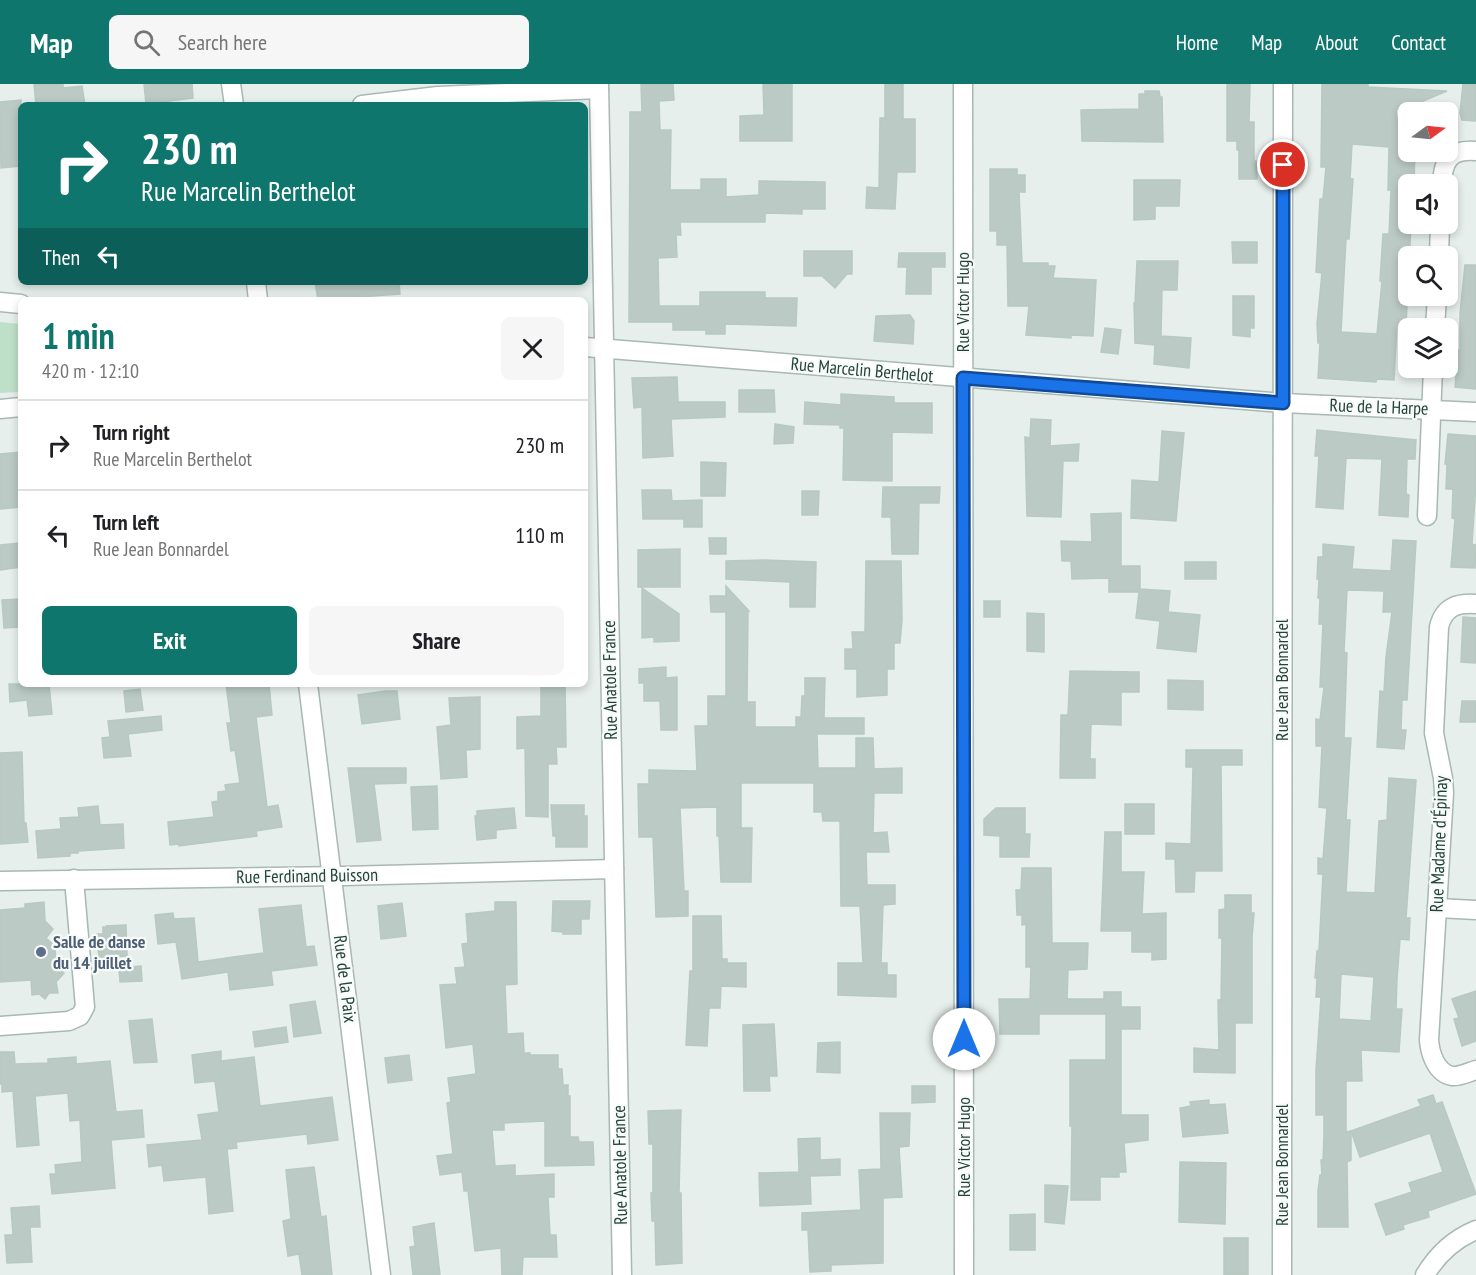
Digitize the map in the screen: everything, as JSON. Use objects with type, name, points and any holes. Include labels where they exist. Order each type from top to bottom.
[{"type":"street","points":[[231,84],[234,102]]},
{"type":"street","name":"Rue Victor Hugo","points":[[963,84],[964,1275]]},
{"type":"street","name":"Rue Jean Bonnardel","points":[[1282,1275],[1283,84]]},
{"type":"street","points":[[387,102],[438,96],[599,87]]},
{"type":"street","name":"Rue Anatole France","points":[[599,87],[622,1275]]},
{"type":"street","points":[[1443,174],[1444,168],[1452,155],[1476,151]]},
{"type":"street","points":[[0,302],[18,304]]},
{"type":"street","name":"Rue Marcelin Berthelot","points":[[588,347],[1283,403]]},
{"type":"street","points":[[1427,516],[1433,378]]},
{"type":"street","name":"Rue de la Harpe","points":[[1283,403],[1476,412]]},
{"type":"street","points":[[0,409],[18,407]]},
{"type":"street","name":"Rue Madame d'Épinay","points":[[1476,604],[1455,605],[1445,613],[1439,627],[1434,733],[1444,793],[1430,1050],[1437,1066],[1448,1075],[1454,1076],[1476,1070]]},
{"type":"street","name":"Rue de la Paix","points":[[308,687],[381,1275]]},
{"type":"street","name":"Rue Ferdinand Buisson","points":[[0,881],[614,869]]},
{"type":"street","points":[[0,1026],[69,1021],[80,1016],[85,1007],[74,879]]},
{"type":"street","points":[[1437,908],[1476,910]]},
{"type":"street","points":[[1425,1275],[1449,1246],[1476,1230]]},
{"type":"green space","points":[[0,322],[18,324],[18,392],[0,393]]},
{"type":"building","points":[[34,84],[63,84],[63,88],[82,86],[85,102],[36,102]]},
{"type":"building","points":[[144,84],[192,84],[193,98],[146,102]]},
{"type":"building","points":[[641,84],[673,84],[674,100],[659,101],[660,130],[671,130],[670,190],[701,190],[701,179],[726,179],[726,197],[759,195],[759,181],[825,182],[825,209],[802,209],[802,214],[765,213],[765,222],[680,222],[681,235],[676,235],[677,257],[658,258],[659,306],[700,306],[700,292],[765,292],[765,298],[797,298],[796,326],[725,324],[725,334],[706,334],[706,330],[673,330],[673,322],[629,322],[630,112],[642,112]]},
{"type":"building","points":[[763,84],[792,84],[792,141],[740,141],[740,116],[764,115]]},
{"type":"building","points":[[885,84],[903,84],[903,119],[915,119],[915,172],[897,172],[895,209],[866,208],[867,187],[879,188],[880,118],[885,118]]},
{"type":"building","points":[[1227,84],[1250,84],[1249,122],[1254,122],[1254,161],[1256,161],[1257,179],[1239,179],[1237,141],[1227,141]]},
{"type":"building","points":[[1322,84],[1368,84],[1368,87],[1447,91],[1421,102],[1398,102],[1398,109],[1396,109],[1398,162],[1415,162],[1414,174],[1398,174],[1398,234],[1411,234],[1410,246],[1398,246],[1398,306],[1407,306],[1406,318],[1398,318],[1394,380],[1377,379],[1376,382],[1318,378],[1320,343],[1318,343],[1317,324],[1322,273],[1316,272],[1320,199],[1323,199],[1326,167],[1321,167]],"holes":[[[1352,144],[1389,147],[1388,190],[1391,190],[1389,234],[1383,234],[1380,281],[1382,281],[1377,334],[1341,332],[1346,239],[1349,239],[1353,179],[1350,179]]]},
{"type":"building","points":[[1463,84],[1476,84],[1476,121],[1462,120],[1460,113]]},
{"type":"building","points":[[1145,91],[1159,91],[1162,97],[1163,142],[1082,141],[1081,110],[1139,109],[1139,94],[1145,94]]},
{"type":"building","points":[[21,100],[18,102],[18,166],[1,168],[0,102]]},
{"type":"building","points":[[990,169],[1017,169],[1017,175],[1025,175],[1025,192],[1019,192],[1022,263],[1048,263],[1048,266],[1055,266],[1053,278],[1096,280],[1093,336],[1071,335],[1071,338],[1026,335],[1029,306],[1008,306],[1007,245],[997,245],[997,231],[990,231]]},
{"type":"building","points":[[1134,180],[1180,180],[1179,206],[1155,206],[1155,219],[1134,220]]},
{"type":"building","points":[[1232,242],[1257,242],[1257,263],[1233,263]]},
{"type":"building","points":[[804,251],[852,251],[852,274],[847,274],[835,288],[822,276],[804,276]]},
{"type":"building","points":[[899,253],[945,253],[945,267],[931,267],[931,294],[906,294],[907,267],[898,267]]},
{"type":"building","points":[[1137,261],[1178,261],[1177,290],[1162,290],[1161,336],[1191,338],[1189,368],[1154,364],[1155,345],[1135,343],[1134,303]]},
{"type":"building","points":[[1465,265],[1476,265],[1476,389],[1455,387],[1456,378],[1458,378],[1458,350],[1460,350],[1460,313]]},
{"type":"building","points":[[316,285],[399,285],[400,294],[318,297]]},
{"type":"building","points":[[1233,296],[1254,296],[1254,328],[1250,328],[1250,337],[1233,335]]},
{"type":"building","points":[[910,315],[914,321],[913,344],[874,341],[876,316]]},
{"type":"building","points":[[1105,328],[1121,330],[1118,354],[1101,352]]},
{"type":"building","points":[[677,377],[678,402],[725,402],[725,417],[671,419],[673,456],[643,458],[642,407],[634,408],[632,378]]},
{"type":"building","points":[[739,390],[774,390],[775,412],[739,412]]},
{"type":"building","points":[[841,394],[894,397],[894,403],[932,403],[932,433],[892,432],[892,481],[843,480],[844,428],[840,428],[840,425],[804,424],[805,402],[841,405]]},
{"type":"building","points":[[1031,419],[1051,420],[1050,446],[1079,444],[1078,461],[1063,461],[1061,517],[1027,516],[1025,437],[1030,438]]},
{"type":"building","points":[[775,424],[794,427],[793,443],[774,444]]},
{"type":"building","points":[[1317,430],[1416,440],[1415,459],[1407,459],[1408,517],[1379,515],[1382,459],[1346,458],[1343,509],[1316,507],[1319,456],[1315,456]]},
{"type":"building","points":[[1162,431],[1184,433],[1176,521],[1131,518],[1132,480],[1159,482]]},
{"type":"building","points":[[1448,434],[1476,436],[1472,544],[1476,545],[1475,568],[1451,567],[1455,519],[1452,518],[1453,489],[1446,489],[1447,464],[1445,464]]},
{"type":"building","points":[[18,452],[18,507],[0,509],[0,454]]},
{"type":"building","points":[[701,462],[726,463],[725,496],[701,496]]},
{"type":"building","points":[[883,487],[940,487],[939,503],[919,503],[918,554],[892,554],[891,517],[882,517]]},
{"type":"building","points":[[642,490],[671,490],[672,501],[702,500],[702,527],[684,527],[684,519],[643,519]]},
{"type":"building","points":[[802,491],[819,491],[818,515],[802,515]]},
{"type":"building","points":[[1121,513],[1121,566],[1140,566],[1140,589],[1170,591],[1168,612],[1200,615],[1196,652],[1157,648],[1160,621],[1136,618],[1139,592],[1109,592],[1109,578],[1072,579],[1071,561],[1062,561],[1061,541],[1092,542],[1091,514]]},
{"type":"building","points":[[709,538],[726,538],[726,554],[710,554]]},
{"type":"building","points":[[1393,540],[1416,541],[1407,700],[1402,700],[1401,730],[1406,730],[1404,749],[1377,747],[1380,691],[1384,692],[1392,612],[1383,612],[1384,591],[1347,590],[1344,738],[1351,738],[1346,820],[1350,820],[1346,892],[1375,893],[1379,821],[1387,820],[1389,778],[1416,780],[1406,918],[1410,918],[1409,940],[1400,939],[1397,979],[1396,1009],[1402,1009],[1399,1052],[1361,1050],[1362,1081],[1346,1081],[1346,1132],[1351,1131],[1351,1160],[1347,1162],[1348,1227],[1318,1227],[1318,1191],[1320,1175],[1322,1175],[1324,1115],[1316,1115],[1316,1070],[1321,997],[1316,997],[1317,978],[1315,978],[1317,951],[1319,950],[1323,874],[1318,874],[1318,858],[1323,859],[1327,808],[1319,807],[1322,746],[1316,746],[1316,719],[1320,720],[1324,687],[1320,687],[1323,624],[1319,624],[1318,557],[1323,557],[1323,544],[1354,547],[1352,569],[1391,571]],"holes":[[[1341,974],[1374,977],[1371,1021],[1339,1019]]]},
{"type":"building","points":[[18,543],[18,567],[0,570],[0,545]]},
{"type":"building","points":[[680,549],[680,587],[638,587],[638,550]]},
{"type":"building","points":[[726,561],[816,562],[815,607],[790,607],[790,582],[726,579]]},
{"type":"building","points":[[866,561],[901,561],[902,620],[900,643],[894,643],[894,669],[887,669],[887,695],[857,697],[857,669],[845,669],[845,649],[853,649],[852,632],[865,632]]},
{"type":"building","points":[[1185,562],[1216,562],[1216,579],[1185,579]]},
{"type":"building","points":[[726,586],[749,611],[747,702],[755,702],[755,727],[796,727],[796,717],[801,717],[802,696],[805,696],[805,678],[825,678],[824,718],[864,718],[864,734],[817,734],[818,768],[856,768],[856,738],[873,738],[874,769],[902,768],[902,793],[874,793],[873,833],[887,832],[889,852],[866,852],[867,885],[895,885],[895,904],[883,905],[881,963],[887,963],[887,975],[896,975],[896,997],[838,995],[838,963],[863,963],[860,906],[841,906],[840,821],[823,821],[822,812],[814,812],[814,783],[741,783],[741,828],[752,828],[751,882],[721,882],[717,807],[680,808],[684,891],[688,891],[688,916],[656,917],[653,837],[639,837],[638,784],[649,784],[649,770],[697,771],[695,726],[708,726],[708,696],[726,696],[726,612],[711,612],[710,596],[726,596]]},
{"type":"building","points":[[642,588],[679,614],[679,641],[654,642],[654,637],[642,638]]},
{"type":"building","points":[[18,599],[18,627],[4,628],[2,600]]},
{"type":"building","points":[[984,601],[1000,601],[1000,617],[984,617]]},
{"type":"building","points":[[1027,613],[1044,614],[1044,652],[1027,651]]},
{"type":"building","points":[[1463,617],[1476,618],[1476,663],[1461,662]]},
{"type":"building","points":[[666,667],[666,678],[677,677],[677,730],[661,730],[660,701],[644,701],[644,683],[639,683],[639,669]]},
{"type":"building","points":[[1070,671],[1139,672],[1139,692],[1121,692],[1121,725],[1091,724],[1090,759],[1095,759],[1095,778],[1060,778],[1061,715],[1068,715]]},
{"type":"building","points":[[1168,680],[1203,681],[1203,710],[1168,709]]},
{"type":"building","points":[[9,684],[18,684],[18,687],[49,687],[52,714],[29,716],[27,700],[10,702]]},
{"type":"building","points":[[226,687],[269,687],[272,715],[256,717],[267,807],[278,805],[282,827],[256,831],[257,836],[179,846],[179,844],[170,845],[168,822],[214,817],[212,802],[218,801],[218,792],[226,791],[225,785],[240,783],[235,750],[231,751],[227,723],[231,723]]},
{"type":"building","points":[[541,687],[565,687],[566,747],[556,747],[557,764],[548,764],[548,817],[526,816],[525,748],[517,749],[517,717],[541,716]]},
{"type":"building","points":[[140,689],[143,710],[126,712],[124,691]]},
{"type":"building","points":[[397,691],[400,719],[362,724],[358,695]]},
{"type":"building","points":[[480,697],[480,749],[466,750],[467,777],[441,779],[437,727],[451,725],[449,698]]},
{"type":"building","points":[[1462,701],[1476,701],[1476,722],[1460,722]]},
{"type":"building","points":[[161,716],[162,730],[128,734],[131,756],[104,758],[102,738],[110,737],[108,721]]},
{"type":"building","points":[[1186,750],[1242,750],[1242,765],[1221,765],[1222,871],[1195,871],[1194,892],[1176,892],[1175,859],[1166,859],[1166,843],[1191,844],[1193,767],[1186,767]]},
{"type":"building","points":[[22,752],[24,823],[26,823],[28,842],[0,844],[0,753]]},
{"type":"building","points":[[348,768],[406,768],[406,783],[374,784],[381,840],[357,842]]},
{"type":"building","points":[[437,786],[438,829],[413,830],[411,787]]},
{"type":"building","points":[[1125,804],[1154,804],[1154,834],[1125,834]]},
{"type":"building","points":[[551,805],[584,805],[584,816],[587,816],[587,847],[556,847]]},
{"type":"building","points":[[98,806],[100,825],[123,824],[124,848],[78,851],[78,853],[70,853],[70,856],[38,858],[36,831],[61,829],[60,818],[79,817],[78,808]]},
{"type":"building","points":[[514,808],[516,828],[496,830],[496,838],[477,840],[475,816],[477,816],[477,811]]},
{"type":"building","points":[[996,808],[1025,808],[1025,834],[1030,834],[1029,857],[1000,857],[1000,836],[984,835],[984,819]]},
{"type":"building","points":[[1105,832],[1121,832],[1121,872],[1144,872],[1142,914],[1166,913],[1166,959],[1152,960],[1152,952],[1132,952],[1132,931],[1101,931]]},
{"type":"building","points":[[1022,868],[1051,868],[1052,943],[1088,943],[1087,969],[1068,970],[1067,999],[1104,999],[1104,992],[1121,992],[1121,1007],[1140,1007],[1140,1029],[1121,1029],[1121,1115],[1148,1115],[1148,1140],[1124,1143],[1126,1172],[1119,1172],[1119,1177],[1100,1177],[1100,1200],[1071,1200],[1070,1060],[1106,1060],[1106,1014],[1039,1014],[1039,1034],[1000,1034],[999,999],[1030,999],[1031,967],[1026,967],[1026,924],[1022,925],[1022,915],[1017,915],[1016,890],[1021,890]]},
{"type":"building","points":[[1225,895],[1251,895],[1251,913],[1254,913],[1252,1023],[1235,1023],[1235,1073],[1194,1072],[1194,1048],[1219,1050],[1218,1000],[1221,1000],[1222,938],[1219,938],[1219,910],[1225,909]]},
{"type":"building","points":[[553,901],[590,901],[589,919],[581,919],[581,934],[563,934],[563,932],[552,931]]},
{"type":"building","points":[[44,902],[45,921],[53,929],[46,938],[55,946],[56,966],[64,973],[56,982],[58,993],[49,993],[45,999],[39,994],[32,995],[31,980],[0,982],[0,910],[25,908],[25,904]]},
{"type":"building","points":[[495,902],[516,902],[517,984],[505,985],[507,1034],[523,1033],[524,1053],[558,1055],[558,1069],[562,1069],[563,1085],[568,1085],[568,1096],[570,1096],[570,1137],[578,1137],[579,1142],[593,1142],[594,1165],[545,1166],[545,1121],[504,1123],[504,1130],[492,1130],[495,1166],[515,1165],[515,1176],[554,1174],[554,1197],[548,1197],[550,1235],[556,1235],[557,1257],[523,1257],[522,1275],[502,1275],[501,1248],[475,1251],[468,1191],[464,1191],[462,1172],[440,1175],[437,1156],[453,1154],[447,1103],[451,1102],[448,1078],[476,1074],[473,1044],[446,1048],[440,985],[457,984],[455,968],[465,967],[462,944],[468,943],[466,914],[495,911]]},
{"type":"building","points":[[402,903],[406,936],[381,939],[378,906]]},
{"type":"building","points":[[301,905],[306,947],[314,946],[317,965],[271,971],[273,985],[230,990],[228,972],[182,979],[176,942],[158,944],[155,915],[173,913],[174,919],[194,918],[198,962],[264,953],[259,909]]},
{"type":"building","points":[[693,916],[721,916],[722,959],[727,959],[727,963],[746,963],[746,987],[721,986],[720,1008],[709,1008],[707,1046],[686,1045],[690,971],[693,971]]},
{"type":"building","points":[[126,925],[127,956],[99,958],[97,934],[103,934],[103,927]]},
{"type":"building","points":[[141,966],[142,981],[120,982],[119,968]]},
{"type":"building","points":[[1476,991],[1476,1041],[1462,1046],[1454,1019],[1459,1018],[1452,999]]},
{"type":"building","points":[[315,1001],[321,1033],[294,1037],[290,1005]]},
{"type":"building","points":[[152,1019],[157,1062],[134,1063],[129,1021]]},
{"type":"building","points":[[774,1024],[777,1076],[769,1076],[770,1091],[744,1091],[743,1025]]},
{"type":"building","points":[[286,1027],[288,1042],[255,1047],[253,1032]]},
{"type":"building","points":[[840,1042],[840,1073],[817,1072],[818,1043]]},
{"type":"building","points":[[221,1051],[221,1061],[254,1057],[260,1106],[332,1097],[338,1140],[308,1144],[307,1134],[236,1142],[237,1148],[227,1149],[233,1211],[209,1214],[206,1177],[164,1181],[162,1165],[149,1167],[147,1145],[202,1140],[198,1115],[219,1112],[215,1081],[195,1083],[192,1055]]},
{"type":"building","points":[[0,1052],[14,1052],[15,1064],[48,1063],[48,1059],[76,1057],[76,1064],[110,1061],[116,1112],[142,1110],[144,1137],[111,1140],[115,1188],[52,1194],[50,1174],[56,1174],[55,1165],[82,1162],[80,1120],[70,1121],[68,1093],[35,1096],[39,1145],[17,1147],[13,1091],[2,1092]]},
{"type":"building","points":[[409,1055],[412,1080],[388,1083],[385,1058]]},
{"type":"building","points":[[912,1086],[935,1086],[935,1102],[912,1103]]},
{"type":"building","points":[[1433,1095],[1436,1104],[1442,1102],[1476,1194],[1428,1211],[1429,1217],[1403,1225],[1404,1229],[1386,1235],[1375,1204],[1412,1192],[1409,1183],[1443,1172],[1430,1133],[1360,1157],[1351,1131],[1421,1106],[1418,1100]]},
{"type":"building","points":[[1209,1100],[1209,1105],[1225,1104],[1228,1133],[1183,1137],[1180,1108],[1191,1106],[1190,1102]]},
{"type":"building","points":[[681,1110],[679,1193],[681,1193],[682,1263],[656,1265],[655,1221],[652,1221],[651,1193],[653,1193],[653,1144],[649,1144],[648,1111]]},
{"type":"building","points":[[880,1113],[910,1113],[909,1146],[899,1147],[902,1197],[883,1198],[883,1263],[831,1265],[831,1271],[810,1272],[808,1230],[802,1230],[802,1213],[861,1210],[859,1170],[881,1169]]},
{"type":"building","points":[[820,1138],[820,1160],[840,1159],[840,1175],[810,1176],[811,1204],[760,1206],[759,1173],[799,1172],[798,1139]]},
{"type":"building","points":[[1180,1162],[1226,1163],[1225,1224],[1179,1222]]},
{"type":"building","points":[[314,1167],[321,1217],[326,1216],[332,1275],[302,1275],[299,1254],[288,1256],[283,1221],[291,1219],[286,1170]]},
{"type":"building","points":[[1045,1185],[1068,1186],[1064,1224],[1045,1222]]},
{"type":"building","points":[[39,1206],[40,1227],[30,1227],[32,1262],[7,1263],[5,1235],[13,1235],[11,1208]]},
{"type":"building","points":[[1035,1214],[1035,1250],[1010,1250],[1010,1215]]},
{"type":"building","points":[[434,1223],[440,1275],[413,1275],[410,1247],[415,1246],[413,1227]]},
{"type":"building","points":[[1224,1238],[1248,1238],[1248,1275],[1224,1275]]},
{"type":"place","name":"Salle de danse du 14 juillet","points":[[41,952]]},
{"type":"route","points":[[964,1039],[963,378],[1283,403],[1283,165]]}]
